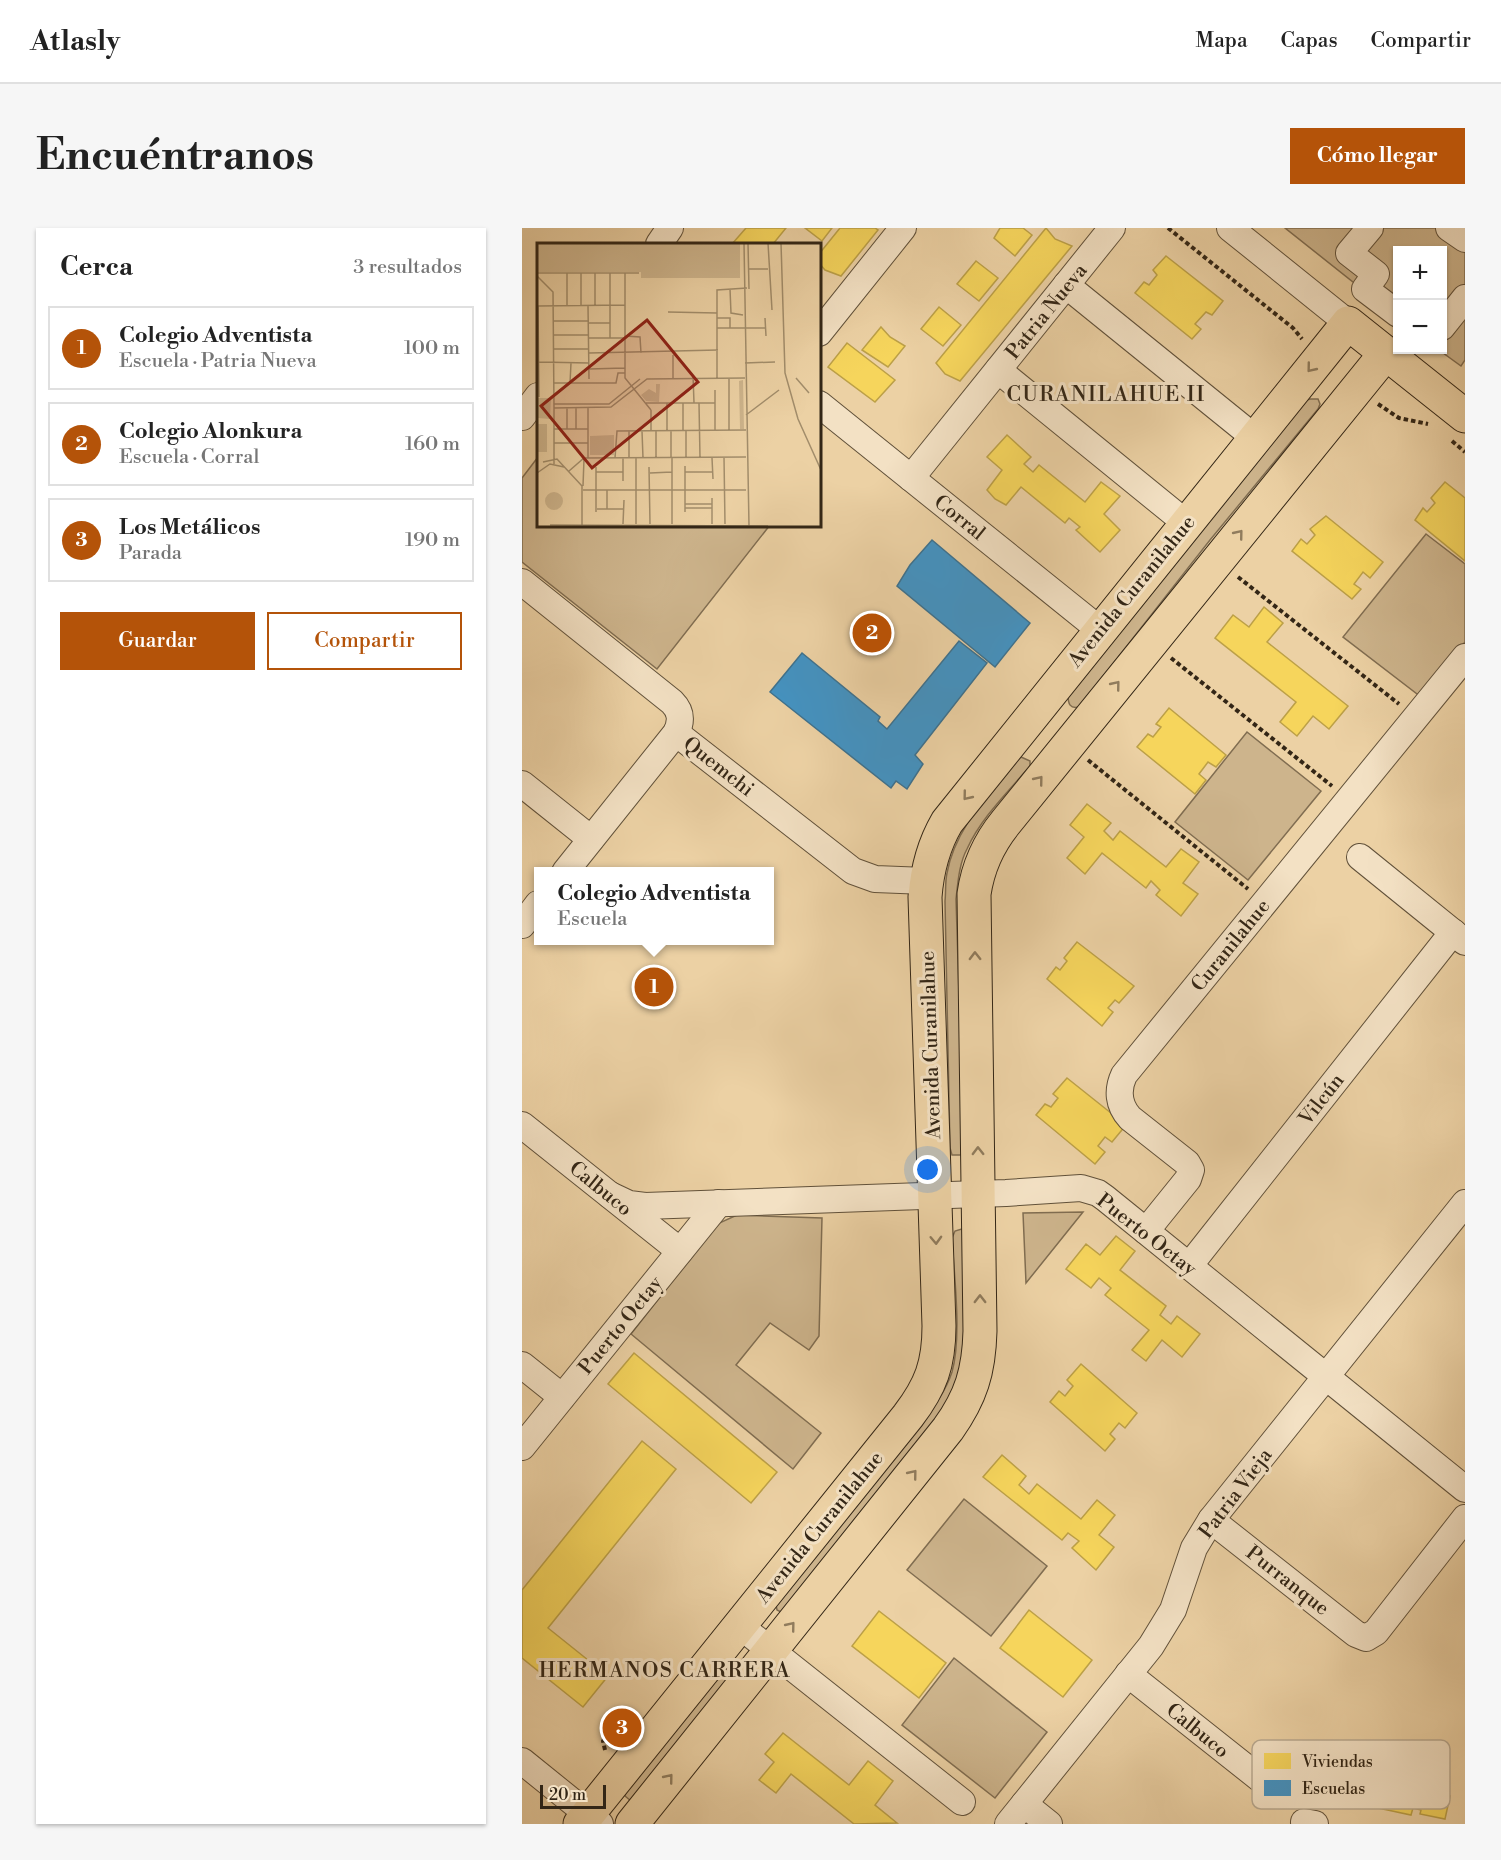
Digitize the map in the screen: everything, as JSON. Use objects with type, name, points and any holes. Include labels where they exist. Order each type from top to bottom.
[{"type":"main road","points":[[1348,322],[1386,353],[1456,427]]},
{"type":"main road","name":"Avenida Curanilahue","points":[[589,1821],[740,1626],[908,1416],[931,1381],[938,1356],[939,1340],[925,915],[926,881],[933,850],[947,822],[1348,322]]},
{"type":"main road","name":"Avenida Curanilahue","points":[[632,1824],[948,1429],[966,1400],[975,1375],[980,1349],[974,910],[977,878],[987,849],[996,834],[1087,747],[1386,353]]},
{"type":"main road","points":[[1042,701],[1087,747]]},
{"type":"street","points":[[660,243],[670,228]]},
{"type":"street","points":[[820,332],[903,228]]},
{"type":"street","name":"Patria Nueva","points":[[911,478],[1112,228]]},
{"type":"street","points":[[1230,228],[1348,322]]},
{"type":"street","points":[[1370,228],[1349,253],[1376,274],[1365,289],[1393,310]]},
{"type":"street","points":[[1449,228],[1465,239]]},
{"type":"street","points":[[1066,285],[1255,438]]},
{"type":"street","points":[[1447,322],[1465,298]]},
{"type":"street","points":[[998,370],[1186,523]]},
{"type":"street","points":[[522,417],[537,397]]},
{"type":"street","name":"Corral","points":[[820,405],[1100,630]]},
{"type":"street","name":"Quemchi","points":[[522,582],[672,702],[680,716],[676,733],[854,871],[875,879],[926,881]]},
{"type":"street","name":"Curanilahue","points":[[1146,1231],[1188,1179],[1191,1170],[1187,1163],[1127,1114],[1121,1104],[1119,1094],[1124,1075],[1416,717],[1463,663]]},
{"type":"street","points":[[569,867],[676,733]]},
{"type":"street","points":[[522,784],[591,839]]},
{"type":"street","points":[[1359,857],[1459,937]]},
{"type":"street","points":[[522,924],[534,909]]},
{"type":"street","name":"Vilcún","points":[[1189,1266],[1459,937]]},
{"type":"street","name":"Calbuco","points":[[522,1125],[680,1251]]},
{"type":"street","name":"Puerto Octay","points":[[610,1195],[637,1206],[1073,1188],[1089,1190],[1105,1198],[1465,1488]]},
{"type":"street","name":"Puerto Octay","points":[[522,1447],[718,1203]]},
{"type":"street","name":"Patria Vieja","points":[[1008,1824],[1150,1646],[1173,1610],[1194,1548],[1211,1520],[1465,1203]]},
{"type":"street","points":[[522,1365],[562,1397]]},
{"type":"street","name":"Purranque","points":[[1211,1520],[1356,1634],[1366,1638],[1376,1632],[1465,1518]]},
{"type":"street","points":[[740,1626],[962,1802]]},
{"type":"street","name":"Calbuco","points":[[1128,1674],[1252,1772]]},
{"type":"street","points":[[522,1761],[589,1821]]},
{"type":"street","points":[[1024,1804],[1049,1824]]},
{"type":"path","points":[[1168,228],[1293,328],[1305,343]]},
{"type":"path","points":[[1376,402],[1399,418],[1432,426]]},
{"type":"path","points":[[1456,427],[1465,452]]},
{"type":"path","points":[[1236,575],[1416,717]]},
{"type":"path","points":[[1177,648],[1170,657],[1350,799]]},
{"type":"path","points":[[1087,747],[1265,902]]},
{"type":"shaded area","points":[[1285,228],[1465,228],[1465,360],[1461,366],[1444,354],[1447,354],[1447,246],[1393,246],[1393,314]]},
{"type":"shaded area","points":[[1318,399],[1320,404],[1318,409],[1210,540],[1079,707],[1072,706],[1068,695],[1304,401]]},
{"type":"shaded area","points":[[537,458],[537,526],[769,526],[657,669],[522,562],[522,478]]},
{"type":"shaded area","points":[[1426,534],[1465,564],[1465,642],[1421,697],[1343,637]]},
{"type":"shaded area","points":[[1247,732],[1321,791],[1248,880],[1175,822]]},
{"type":"shaded area","points":[[1021,757],[1030,761],[1030,766],[980,827],[964,855],[959,873],[956,899],[964,1152],[960,1155],[952,1155],[950,1148],[946,876],[957,842],[973,814]]},
{"type":"shaded area","points":[[1083,1212],[1026,1283],[1023,1213]]},
{"type":"shaded area","points":[[737,1215],[822,1218],[819,1336],[809,1350],[770,1323],[736,1365],[821,1433],[793,1469],[631,1334],[717,1224]]},
{"type":"shaded area","points":[[965,1228],[968,1352],[947,1408],[781,1612],[777,1610],[776,1605],[940,1397],[947,1385],[955,1358],[956,1342],[952,1238],[955,1231]]},
{"type":"shaded area","points":[[964,1499],[1047,1566],[991,1636],[907,1570]]},
{"type":"shaded area","points":[[954,1658],[1047,1732],[995,1798],[902,1725]]},
{"type":"shaded area","points":[[733,1660],[738,1661],[740,1667],[631,1801],[625,1796],[627,1787]]},
{"type":"building: Viviendas","points":[[746,228],[786,228],[774,243],[733,243]]},
{"type":"building: Viviendas","points":[[805,228],[832,228],[822,241]]},
{"type":"building: Viviendas","points":[[840,228],[875,228],[878,230],[841,276],[825,270],[820,264],[820,253]]},
{"type":"building: Viviendas","points":[[1000,228],[1023,228],[1032,235],[1015,256],[994,238]]},
{"type":"building: Viviendas","points":[[1046,228],[1055,239],[1072,246],[960,381],[945,374],[936,363]]},
{"type":"building: Viviendas","points":[[1166,256],[1223,301],[1212,315],[1206,312],[1195,324],[1201,329],[1192,339],[1135,293],[1144,282],[1149,285],[1157,275],[1153,270]]},
{"type":"building: Viviendas","points":[[976,261],[998,278],[979,301],[957,284]]},
{"type":"building: Viviendas","points":[[939,307],[961,325],[943,346],[921,329]]},
{"type":"building: Viviendas","points":[[881,327],[890,337],[905,346],[888,367],[862,350]]},
{"type":"building: Viviendas","points":[[847,343],[895,380],[875,402],[828,367]]},
{"type":"building: Viviendas","points":[[1007,435],[1031,457],[1024,464],[1033,472],[1039,465],[1085,502],[1101,482],[1120,496],[1104,514],[1120,530],[1100,552],[1076,530],[1080,527],[1069,518],[1065,523],[1021,487],[1006,505],[995,499],[987,490],[1002,470],[987,457]]},
{"type":"building: Viviendas","points":[[1445,482],[1465,498],[1465,561],[1415,520],[1423,508],[1427,512],[1435,503],[1431,498]]},
{"type":"building: Viviendas","points":[[1326,516],[1383,562],[1370,578],[1363,572],[1354,584],[1361,589],[1352,599],[1292,551],[1301,539],[1307,544],[1315,535],[1310,529]]},
{"type":"building: Viviendas","points":[[1264,607],[1283,623],[1267,642],[1348,706],[1329,729],[1313,716],[1297,736],[1280,722],[1296,702],[1215,638],[1233,615],[1249,627]]},
{"type":"building: Viviendas","points":[[1169,708],[1226,755],[1216,767],[1208,762],[1199,774],[1206,780],[1195,794],[1137,747],[1148,734],[1153,737],[1161,727],[1156,724]]},
{"type":"building: Viviendas","points":[[1087,804],[1111,823],[1104,831],[1113,840],[1120,831],[1166,867],[1181,849],[1199,862],[1183,883],[1198,894],[1181,916],[1156,895],[1160,890],[1151,881],[1146,888],[1102,853],[1085,874],[1067,858],[1084,837],[1070,825]]},
{"type":"building: Viviendas","points":[[1077,942],[1134,986],[1119,1003],[1115,1000],[1108,1008],[1113,1012],[1102,1026],[1047,979],[1056,967],[1060,970],[1067,961],[1064,958]]},
{"type":"building: Viviendas","points":[[1067,1078],[1126,1125],[1112,1142],[1105,1137],[1098,1146],[1105,1152],[1095,1164],[1036,1115],[1045,1104],[1051,1107],[1058,1098],[1053,1094]]},
{"type":"building: Viviendas","points":[[1116,1236],[1135,1251],[1120,1270],[1166,1306],[1160,1315],[1171,1324],[1177,1316],[1200,1334],[1182,1357],[1162,1340],[1146,1361],[1132,1350],[1149,1330],[1105,1295],[1111,1288],[1099,1278],[1091,1288],[1066,1269],[1086,1244],[1100,1255]]},
{"type":"building: Viviendas","points":[[634,1353],[777,1472],[751,1503],[608,1384]]},
{"type":"building: Viviendas","points":[[1081,1364],[1137,1413],[1125,1428],[1119,1423],[1110,1434],[1115,1439],[1105,1451],[1050,1402],[1059,1391],[1065,1396],[1073,1386],[1067,1380]]},
{"type":"building: Viviendas","points":[[642,1441],[676,1469],[548,1628],[608,1676],[583,1707],[522,1658],[522,1590]]},
{"type":"building: Viviendas","points":[[1002,1455],[1026,1476],[1019,1485],[1029,1494],[1037,1484],[1081,1519],[1097,1500],[1115,1515],[1099,1535],[1114,1547],[1096,1570],[1072,1548],[1079,1541],[1068,1533],[1062,1540],[983,1477]]},
{"type":"building: Viviendas","points":[[1029,1610],[1092,1660],[1063,1697],[1000,1648]]},
{"type":"building: Viviendas","points":[[879,1611],[946,1663],[919,1698],[852,1646]]},
{"type":"building: Viviendas","points":[[783,1733],[849,1785],[868,1761],[893,1781],[875,1805],[897,1823],[854,1824],[791,1774],[776,1793],[759,1780],[774,1762],[765,1754]]},
{"type":"building: Viviendas","points":[[1383,1809],[1413,1809],[1411,1815]]},
{"type":"building: Viviendas","points":[[1417,1809],[1447,1809],[1445,1819],[1420,1814],[1421,1810]]},
{"type":"building: Escuelas","points":[[932,540],[1030,623],[995,667],[897,586],[910,565]]},
{"type":"building: Escuelas","points":[[959,641],[987,663],[915,755],[923,764],[907,789],[896,781],[891,788],[770,692],[802,653],[880,717],[878,721],[887,729]]},
{"type":"place","name":"Colegio Alonkura","points":[[872,633]]},
{"type":"place","name":"Colegio Adventista","points":[[654,987]]},
{"type":"place","name":"Los Metálicos","points":[[622,1728]]},
{"type":"district","name":"CURANILAHUE II","points":[[1106,394]]},
{"type":"district","name":"HERMANOS CARRERA","points":[[665,1670]]}]
